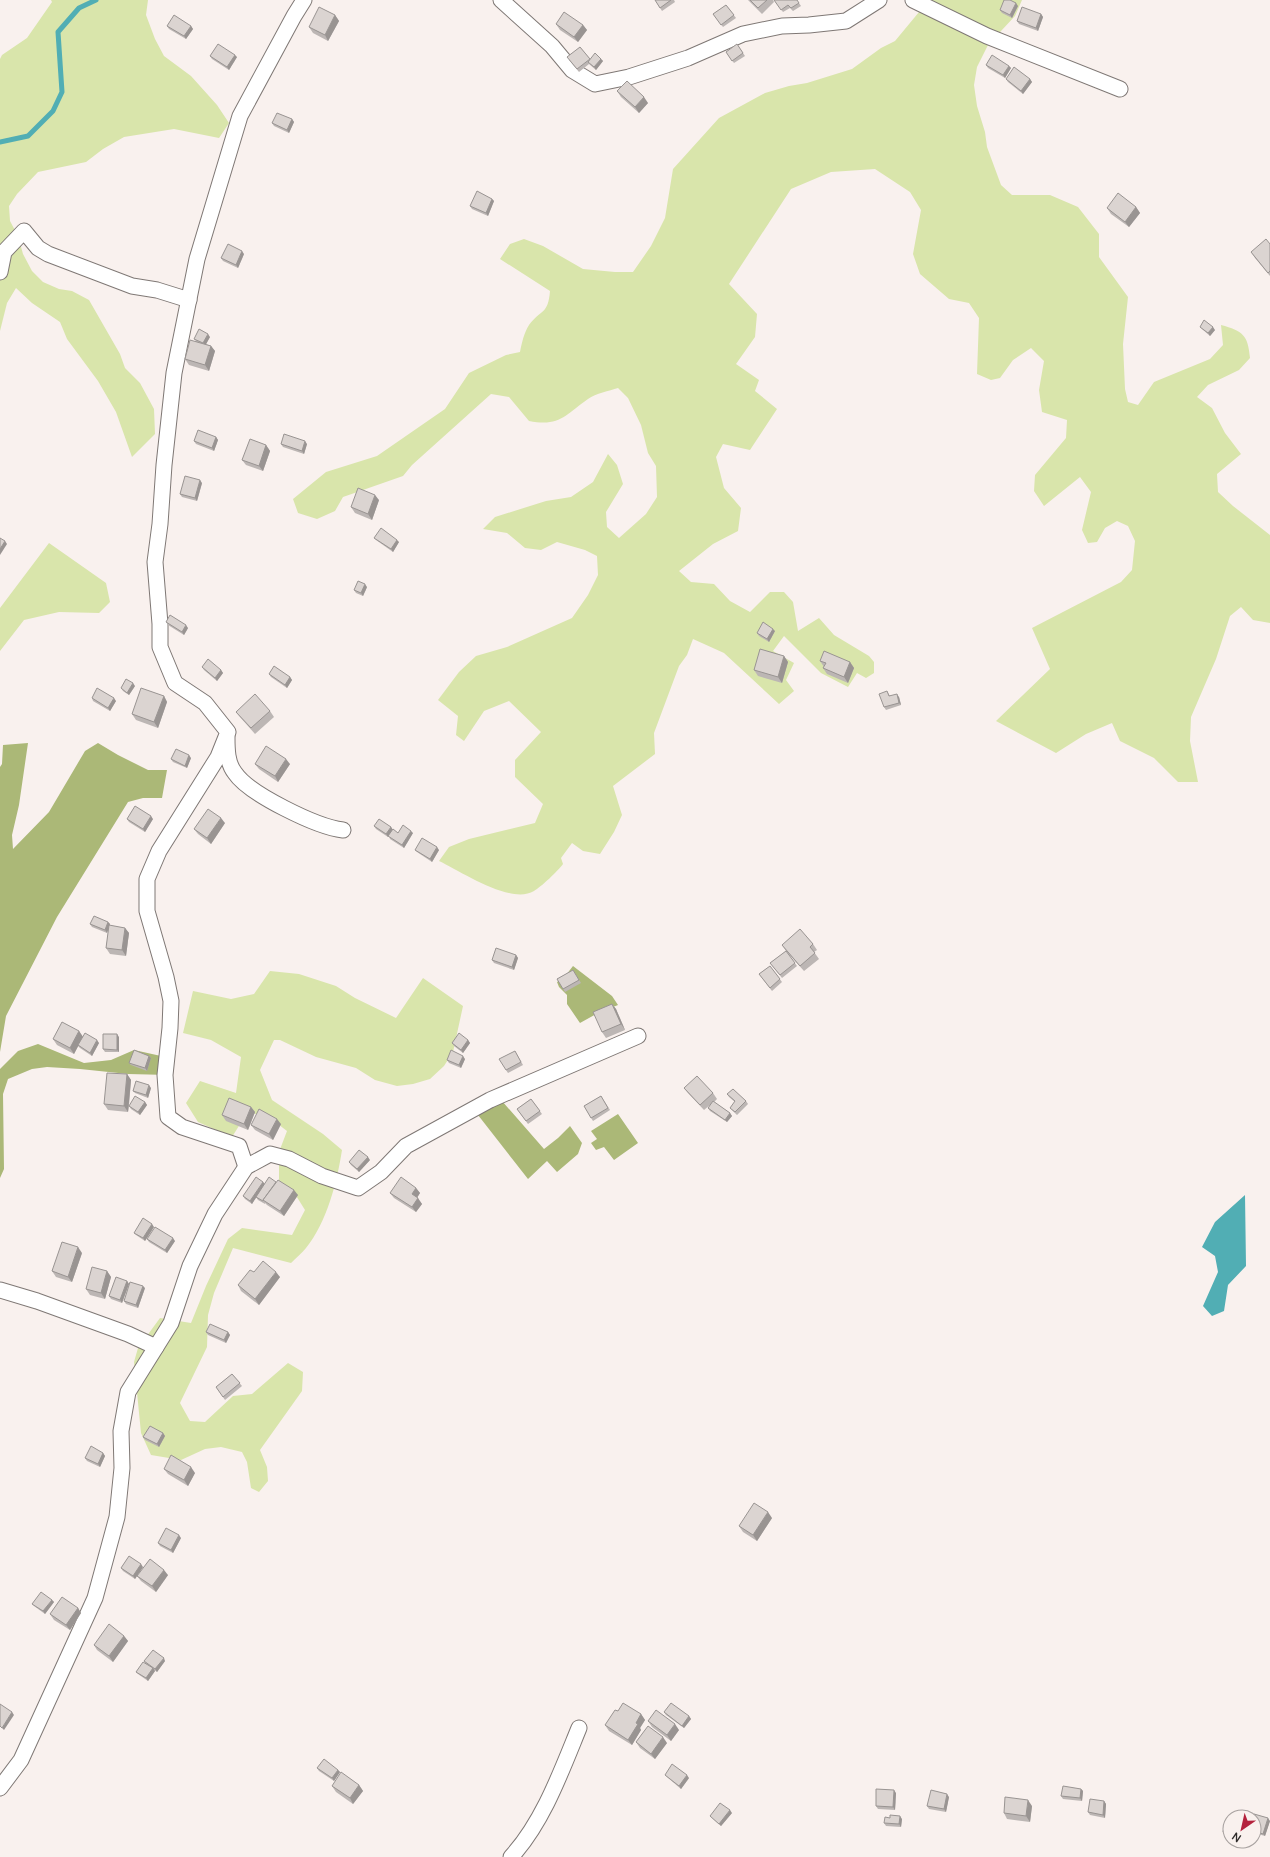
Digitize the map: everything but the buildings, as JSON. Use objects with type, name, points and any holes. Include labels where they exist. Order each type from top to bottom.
[{"type":"street","points":[[304,0],[240,116],[197,259],[174,373],[155,562],[160,624],[160,647],[175,683],[206,703],[228,732],[226,751],[233,771],[240,780],[288,811],[316,822],[343,830]]},
{"type":"street","points":[[501,0],[552,46],[572,70],[595,84],[629,77],[688,58],[743,34],[782,26],[846,21],[879,0]]},
{"type":"street","points":[[913,0],[987,36],[1120,89]]},
{"type":"street","points":[[0,272],[4,252],[24,231],[38,248],[48,254],[132,286],[157,290],[189,300]]},
{"type":"street","points":[[228,732],[218,757],[159,852],[147,879],[147,911],[171,1001],[165,1075],[168,1117],[182,1127],[239,1146],[246,1167]]},
{"type":"street","points":[[0,1788],[22,1760],[96,1598],[117,1517],[122,1468],[121,1431],[128,1392],[171,1323],[190,1266],[215,1214],[246,1167],[270,1154],[289,1158],[322,1176],[358,1188],[381,1172],[406,1146],[490,1100],[638,1036]]},
{"type":"street","points":[[0,1290],[37,1301],[128,1334],[156,1347]]},
{"type":"street","points":[[511,1857],[522,1845],[555,1787],[579,1728]]},
{"type":"green space","points":[[51,0],[148,0],[146,15],[155,39],[164,56],[191,76],[217,105],[229,123],[219,138],[174,129],[124,137],[103,149],[86,162],[38,172],[17,194],[9,206],[10,221],[18,236],[23,254],[32,271],[43,282],[59,289],[72,291],[89,300],[120,354],[125,368],[140,383],[154,409],[155,434],[132,457],[116,412],[98,381],[67,339],[60,322],[32,303],[16,288],[7,303],[0,331],[0,59],[2,55],[27,38],[52,2]]},
{"type":"green space","points":[[929,0],[1022,0],[1015,16],[988,45],[977,67],[974,85],[977,106],[985,132],[987,147],[1001,185],[1012,195],[1050,195],[1078,207],[1099,234],[1099,257],[1128,297],[1123,344],[1125,389],[1128,402],[1138,405],[1154,382],[1210,359],[1223,345],[1221,325],[1235,329],[1243,335],[1248,344],[1250,358],[1239,370],[1208,385],[1197,397],[1212,408],[1225,433],[1241,454],[1217,474],[1218,492],[1233,506],[1270,535],[1270,623],[1253,620],[1241,607],[1230,616],[1216,659],[1191,717],[1190,741],[1198,782],[1178,782],[1154,758],[1120,741],[1112,723],[1086,734],[1056,753],[996,721],[1050,669],[1032,628],[1121,582],[1132,570],[1135,541],[1128,526],[1117,521],[1105,528],[1097,542],[1088,543],[1082,530],[1091,492],[1080,477],[1044,506],[1034,491],[1035,475],[1066,438],[1067,420],[1042,412],[1039,390],[1044,361],[1031,348],[1013,360],[1000,378],[991,380],[977,374],[979,318],[969,303],[949,299],[920,274],[913,254],[921,210],[910,192],[875,169],[831,172],[791,189],[729,284],[757,314],[755,337],[736,364],[759,380],[755,391],[777,409],[750,450],[723,444],[716,457],[724,488],[741,508],[738,531],[713,544],[679,571],[691,582],[714,584],[730,601],[750,612],[770,592],[784,592],[793,602],[798,631],[819,618],[834,635],[869,656],[874,662],[874,673],[866,678],[857,673],[848,687],[821,673],[784,636],[773,651],[794,663],[786,680],[794,691],[779,704],[724,653],[693,639],[687,655],[679,666],[654,733],[655,754],[613,786],[622,815],[614,832],[600,854],[583,851],[572,843],[561,858],[563,864],[557,871],[537,889],[524,894],[513,894],[500,891],[439,861],[449,847],[469,839],[535,823],[543,804],[515,777],[515,760],[541,732],[509,701],[484,711],[464,741],[456,735],[458,716],[438,700],[459,672],[476,656],[507,647],[572,618],[588,595],[598,575],[597,556],[585,550],[557,542],[541,550],[525,548],[507,533],[483,529],[495,517],[546,501],[571,497],[593,482],[608,454],[617,465],[623,484],[606,512],[607,527],[619,538],[646,514],[657,497],[656,466],[648,453],[641,425],[628,398],[618,388],[591,397],[562,418],[548,422],[529,421],[509,397],[491,394],[412,465],[403,476],[343,497],[335,511],[317,519],[298,513],[293,499],[326,472],[377,456],[445,409],[469,373],[506,355],[520,352],[527,328],[546,308],[550,291],[500,259],[510,244],[524,239],[543,246],[583,269],[633,272],[651,246],[665,218],[673,169],[719,118],[765,93],[789,86],[807,83],[852,69],[881,48],[895,41]]},
{"type":"green space","points":[[49,543],[106,583],[110,602],[99,613],[59,612],[24,620],[0,651],[0,608]]},
{"type":"green space","points":[[28,743],[19,805],[12,835],[13,849],[49,812],[85,751],[98,743],[148,770],[167,770],[162,798],[143,798],[128,802],[57,917],[6,1016],[0,1052],[0,767],[2,764],[3,745]]},
{"type":"green space","points":[[573,966],[612,996],[618,1005],[598,1013],[580,1023],[567,1004],[567,995],[559,987],[557,982],[566,975]]},
{"type":"green space","points":[[270,971],[299,974],[336,986],[355,998],[396,1018],[423,978],[463,1006],[453,1052],[444,1066],[430,1079],[413,1084],[397,1086],[375,1080],[356,1068],[316,1057],[280,1040],[274,1040],[260,1070],[272,1100],[323,1134],[342,1150],[334,1188],[320,1226],[304,1250],[291,1263],[233,1248],[214,1293],[208,1315],[207,1347],[180,1403],[190,1421],[205,1422],[233,1396],[252,1394],[288,1363],[303,1372],[302,1391],[260,1450],[267,1467],[268,1481],[259,1492],[251,1488],[247,1462],[242,1452],[221,1447],[205,1449],[181,1460],[151,1455],[141,1433],[134,1362],[138,1348],[160,1318],[191,1323],[228,1239],[242,1228],[292,1235],[305,1210],[295,1194],[279,1183],[279,1152],[287,1131],[266,1115],[247,1113],[232,1137],[198,1122],[186,1103],[200,1081],[236,1093],[241,1057],[211,1040],[183,1033],[193,991],[231,999],[254,994]]},
{"type":"green space","points":[[38,1044],[84,1063],[111,1060],[134,1050],[161,1056],[169,1075],[128,1074],[47,1067],[32,1069],[8,1079],[3,1094],[4,1169],[0,1178],[0,1069],[18,1051]]},
{"type":"green space","points":[[502,1101],[544,1149],[570,1126],[582,1143],[578,1154],[557,1172],[547,1161],[528,1179],[478,1115]]},
{"type":"green space","points":[[618,1114],[638,1143],[614,1160],[604,1147],[596,1150],[591,1143],[597,1139],[591,1131]]},
{"type":"water","points":[[1245,1195],[1246,1266],[1228,1285],[1224,1311],[1212,1316],[1203,1306],[1218,1272],[1215,1256],[1202,1247],[1215,1222]]},
{"type":"waterway","points":[[0,142],[28,136],[53,111],[62,92],[58,32],[79,8],[96,0]]}]
